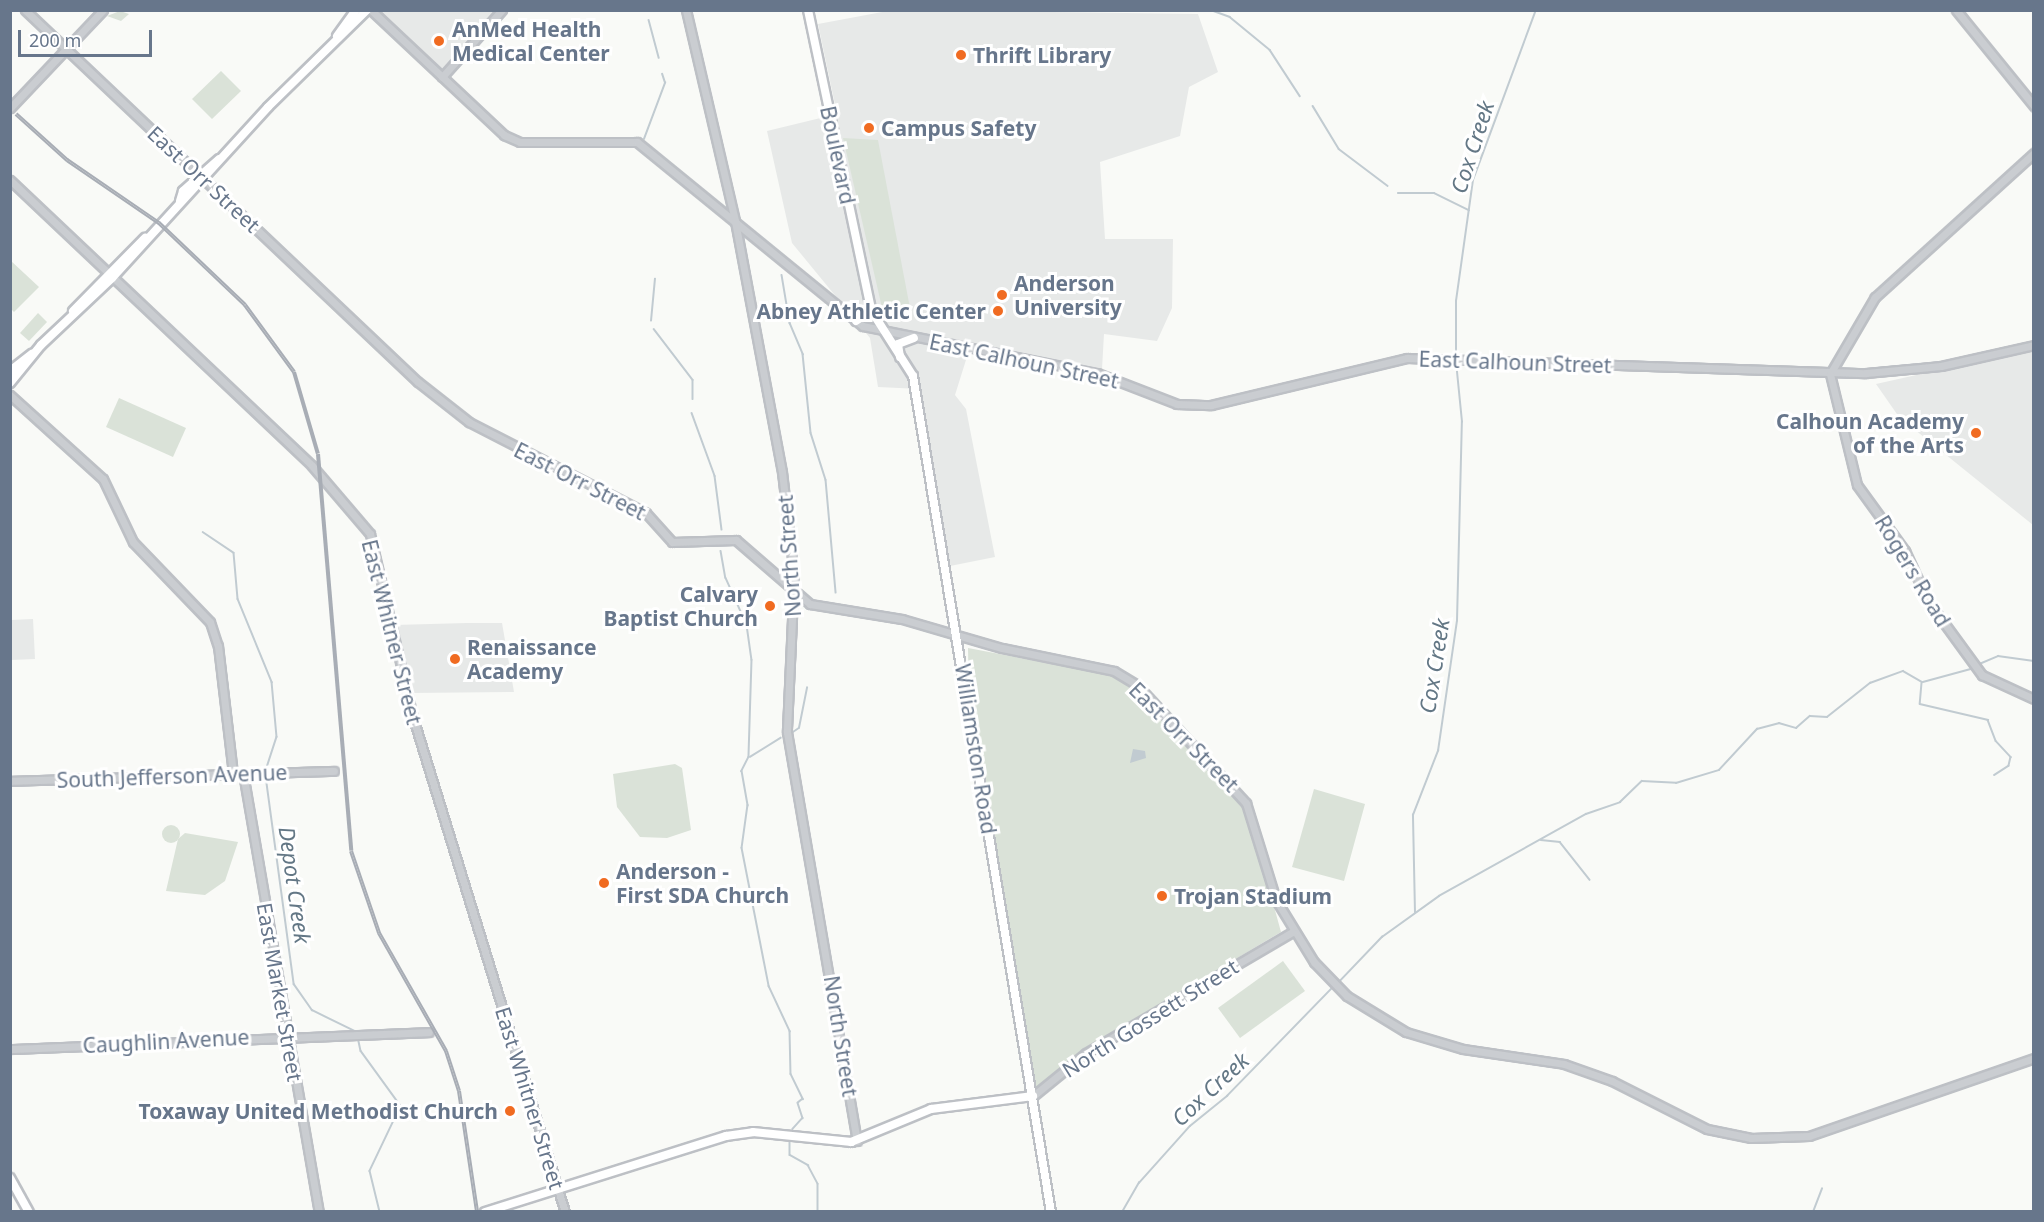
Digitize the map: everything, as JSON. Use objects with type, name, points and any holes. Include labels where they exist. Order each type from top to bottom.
[{"type":"main road","points":[[337,36],[356,10]]},
{"type":"main road","points":[[10,382],[33,353],[146,238],[202,176],[337,36],[367,10]]},
{"type":"main road","name":"Boulevard","points":[[808,10],[868,299]]},
{"type":"main road","name":"Williamston Road","points":[[868,299],[880,332],[913,376],[958,636],[1051,1212]]},
{"type":"main road","points":[[856,321],[871,311]]},
{"type":"main road","points":[[900,357],[898,344],[914,338]]},
{"type":"main road","points":[[10,370],[33,353]]},
{"type":"main road","points":[[485,1212],[742,1132],[857,1141],[932,1109],[1033,1096]]},
{"type":"main road","points":[[10,1178],[29,1212]]},
{"type":"street","name":"East Orr Street","points":[[25,10],[443,404],[646,513],[672,542],[736,540],[795,594],[815,606],[874,612],[958,636],[1114,671],[1143,691],[1246,803],[1276,900],[1292,932],[1326,976],[1347,996],[1406,1032],[1463,1050],[1564,1064],[1612,1081],[1707,1129],[1751,1138],[1809,1136],[2034,1058]]},
{"type":"street","points":[[10,108],[103,10]]},
{"type":"street","name":"East Calhoun Street","points":[[371,10],[498,131],[520,142],[637,142],[856,321],[880,332],[1097,373],[1167,402],[1211,405],[1355,366],[1450,358],[1830,374],[1926,368],[2034,345]]},
{"type":"street","points":[[442,77],[502,10]]},
{"type":"street","name":"North Street","points":[[686,10],[735,221],[782,472],[795,594],[787,732],[857,1141]]},
{"type":"street","points":[[1956,10],[2034,106]]},
{"type":"street","points":[[1830,374],[1875,297],[2034,153]]},
{"type":"street","name":"East Whitner Street","points":[[10,180],[312,466],[370,534],[414,721],[565,1212]]},
{"type":"street","name":"Rogers Road","points":[[1830,374],[1857,485],[1905,551],[1928,601],[1982,675],[2034,699]]},
{"type":"street","points":[[10,394],[103,479],[133,542],[210,622],[217,637],[233,773]]},
{"type":"street","name":"South Jefferson Avenue","points":[[10,782],[334,771]]},
{"type":"street","name":"East Market Street","points":[[243,773],[286,1035],[319,1212]]},
{"type":"street","name":"North Gossett Street","points":[[1033,1096],[1086,1053],[1292,932]]},
{"type":"street","name":"Caughlin Avenue","points":[[10,1049],[286,1035],[359,1036],[429,1032]]},
{"type":"shaded area","name":"Anderson University","points":[[893,10],[1198,14],[1218,72],[1189,87],[1180,136],[1100,162],[1105,239],[1173,239],[1172,308],[1157,341],[1104,334],[1102,369],[971,344],[955,395],[966,409],[995,557],[950,566],[920,389],[878,387],[870,338],[792,243],[767,131],[837,114],[818,24]]},
{"type":"shaded area","points":[[120,11],[129,14],[121,21],[107,16]]},
{"type":"shaded area","name":"AnMed Health Medical Center","points":[[377,11],[494,11],[442,72]]},
{"type":"shaded area","points":[[221,71],[241,91],[212,119],[192,99]]},
{"type":"shaded area","points":[[843,138],[878,140],[910,308],[883,312]]},
{"type":"shaded area","points":[[10,260],[39,287],[14,312],[11,309]]},
{"type":"shaded area","points":[[38,313],[47,322],[29,341],[20,333]]},
{"type":"shaded area","name":"Calhoun Academy of the Arts","points":[[2034,349],[2033,525],[1899,417],[1876,384]]},
{"type":"shaded area","points":[[119,398],[186,428],[173,457],[106,427]]},
{"type":"shaded area","points":[[33,619],[35,659],[11,660],[11,620]]},
{"type":"shaded area","name":"Renaissance Academy","points":[[502,623],[514,692],[411,693],[394,625]]},
{"type":"shaded area","points":[[968,648],[1115,676],[1150,704],[1247,808],[1281,932],[1088,1047],[1033,1096],[969,702]]},
{"type":"shaded area","points":[[1133,749],[1145,751],[1146,758],[1130,763]]},
{"type":"shaded area","points":[[675,764],[682,768],[691,830],[667,838],[640,837],[617,807],[613,774]]},
{"type":"shaded area","points":[[1314,789],[1365,804],[1344,881],[1292,867]]},
{"type":"shaded area","points":[[167,825],[175,825],[180,830],[178,841],[167,843],[162,838],[162,830]]},
{"type":"shaded area","points":[[185,833],[238,842],[225,881],[205,895],[166,891],[178,839]]},
{"type":"shaded area","points":[[1283,961],[1305,991],[1240,1038],[1218,1008]]},
{"type":"waterway","points":[[1211,10],[1230,17],[1270,50],[1300,96]]},
{"type":"waterway","name":"Cox Creek","points":[[1456,357],[1456,301],[1473,180],[1536,10]]},
{"type":"waterway","points":[[649,20],[659,58]]},
{"type":"waterway","points":[[644,139],[665,83],[662,74]]},
{"type":"waterway","points":[[1313,106],[1339,149],[1388,186]]},
{"type":"waterway","points":[[1398,193],[1434,193],[1469,210]]},
{"type":"waterway","points":[[782,275],[790,323],[803,354],[811,433],[826,480],[836,593]]},
{"type":"waterway","points":[[651,321],[655,279]]},
{"type":"waterway","points":[[654,329],[693,380],[693,399]]},
{"type":"waterway","name":"Cox Creek","points":[[1415,913],[1413,815],[1438,751],[1457,621],[1462,422],[1456,362]]},
{"type":"waterway","points":[[692,413],[715,476],[722,530]]},
{"type":"waterway","name":"Depot Creek","points":[[203,532],[234,553],[238,599],[272,682],[277,737],[266,771]]},
{"type":"waterway","points":[[721,551],[726,578],[747,625],[752,660],[749,757],[742,771],[748,805],[742,848],[769,986],[790,1031],[791,1074],[803,1099],[798,1103],[803,1118],[793,1129]]},
{"type":"waterway","points":[[1977,665],[1998,656],[2034,661]]},
{"type":"waterway","points":[[1923,682],[1971,669]]},
{"type":"waterway","points":[[1338,983],[1382,937],[1439,896],[1586,814],[1620,802],[1642,781],[1676,783],[1719,770],[1757,729],[1779,723],[1796,728],[1810,716],[1827,717],[1870,683],[1903,671],[1922,682]]},
{"type":"waterway","points":[[1922,683],[1920,704],[1988,720],[1996,741],[2011,757],[2009,766],[1995,775]]},
{"type":"waterway","points":[[793,732],[799,728],[807,688]]},
{"type":"waterway","points":[[750,757],[781,738]]},
{"type":"waterway","name":"Depot Creek","points":[[266,776],[294,984],[312,1010],[357,1032]]},
{"type":"waterway","points":[[1541,840],[1560,842],[1590,880]]},
{"type":"waterway","name":"Cox Creek","points":[[1122,1212],[1139,1183],[1190,1126],[1227,1096],[1334,986]]},
{"type":"waterway","name":"Depot Creek","points":[[358,1037],[361,1051],[401,1106],[370,1171],[380,1212]]},
{"type":"waterway","points":[[790,1140],[790,1155],[808,1165],[818,1184],[818,1212]]},
{"type":"waterway","points":[[1813,1212],[1822,1189]]},
{"type":"railway","points":[[16,114],[67,160],[159,223],[245,305],[294,372],[318,454],[351,851],[379,933],[446,1051],[459,1091],[477,1212]]},
{"type":"place","name":"AnMed Health Medical Center","points":[[439,41]]},
{"type":"place","name":"Thrift Library","points":[[961,55]]},
{"type":"place","name":"Campus Safety","points":[[869,128]]},
{"type":"place","name":"Anderson University","points":[[1002,295]]},
{"type":"place","name":"Abney Athletic Center","points":[[998,311]]},
{"type":"place","name":"Calhoun Academy of the Arts","points":[[1976,433]]},
{"type":"place","name":"Calvary Baptist Church","points":[[770,606]]},
{"type":"place","name":"Renaissance Academy","points":[[455,659]]},
{"type":"place","name":"Anderson - First SDA Church","points":[[604,883]]},
{"type":"place","name":"Trojan Stadium","points":[[1162,896]]},
{"type":"place","name":"Toxaway United Methodist Church","points":[[510,1111]]}]
